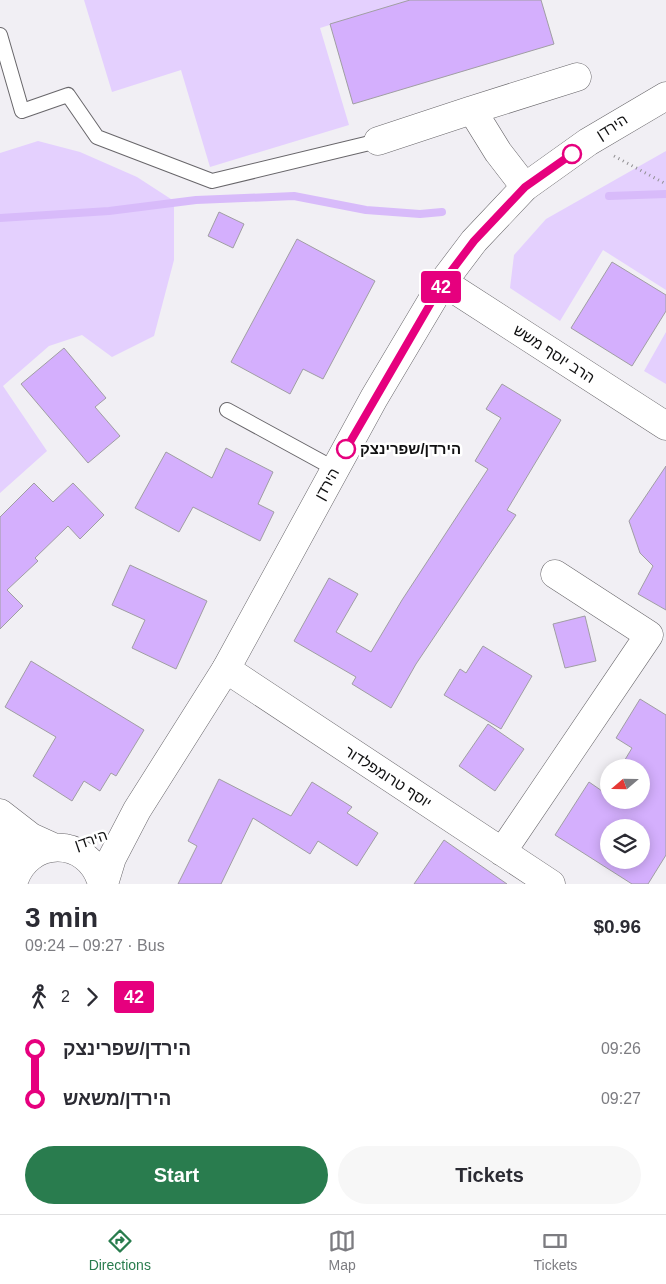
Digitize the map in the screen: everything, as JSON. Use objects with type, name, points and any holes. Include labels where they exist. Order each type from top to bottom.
[{"type":"street","points":[[378,141],[577,77]]},
{"type":"street","name":"הירדן","points":[[103,884],[112,858],[137,810],[226,669],[374,398],[443,282],[474,241],[525,187],[588,142],[666,96]]},
{"type":"street","points":[[472,110],[498,152],[525,187]]},
{"type":"street","name":"הרב יוסף משש","points":[[443,282],[666,426]]},
{"type":"street","points":[[502,852],[649,635],[555,574]]},
{"type":"street","name":"יוסף טרומפלדור","points":[[226,669],[551,884]]},
{"type":"street","name":"הירדן","points":[[13,884],[15,873],[24,860],[38,851],[97,841],[110,834],[137,810]]},
{"type":"street","points":[[0,813],[31,837],[82,854],[93,865],[103,884]]},
{"type":"street","points":[[0,826],[7,848],[13,884]]},
{"type":"lane","points":[[0,35],[22,112],[68,95],[97,137],[212,181],[378,141]]},
{"type":"lane","points":[[227,410],[335,469]]},
{"type":"path","points":[[588,142],[666,184]]},
{"type":"shaded area","points":[[84,0],[410,0],[320,28],[349,125],[210,167],[181,70],[112,92]]},
{"type":"shaded area","points":[[38,141],[80,152],[137,177],[174,201],[174,260],[154,336],[112,357],[82,335],[49,346],[3,386],[47,451],[0,493],[0,153]]},
{"type":"shaded area","points":[[666,151],[666,290],[603,250],[560,321],[510,288],[514,255],[546,219]]},
{"type":"shaded area","points":[[666,332],[666,384],[644,371]]},
{"type":"building","points":[[410,0],[541,0],[554,44],[353,104],[330,24]]},
{"type":"building","points":[[219,212],[244,224],[233,248],[208,236]]},
{"type":"building","points":[[297,239],[375,281],[323,379],[303,369],[290,394],[231,362]]},
{"type":"building","points":[[612,262],[666,295],[666,311],[632,366],[571,328]]},
{"type":"building","points":[[64,348],[106,398],[95,407],[120,436],[88,463],[21,384]]},
{"type":"building","points":[[502,384],[561,420],[507,510],[516,515],[416,664],[391,708],[352,684],[356,677],[294,641],[329,578],[358,594],[336,632],[371,652],[402,600],[488,469],[475,461],[501,418],[486,409]]},
{"type":"building","points":[[226,448],[273,472],[258,504],[274,512],[260,541],[193,507],[179,532],[135,508],[166,452],[212,478]]},
{"type":"building","points":[[666,466],[666,610],[638,594],[653,566],[640,553],[629,521]]},
{"type":"building","points":[[34,483],[53,502],[73,483],[104,515],[80,539],[68,526],[35,558],[38,561],[7,590],[23,606],[0,629],[0,517]]},
{"type":"building","points":[[130,565],[207,601],[176,669],[132,648],[145,620],[112,605]]},
{"type":"building","points":[[585,616],[596,661],[565,668],[553,624]]},
{"type":"building","points":[[483,646],[532,676],[501,729],[444,695],[460,669],[466,673]]},
{"type":"building","points":[[31,661],[144,730],[116,776],[111,773],[100,791],[84,781],[72,801],[33,776],[56,737],[5,707]]},
{"type":"building","points":[[640,699],[666,715],[666,855],[648,884],[632,884],[608,869],[650,869],[650,819],[600,819],[600,864],[555,835],[589,782],[600,790],[600,809],[650,809],[650,759],[625,759],[632,748],[616,738]]},
{"type":"building","points":[[488,724],[524,749],[495,791],[459,766]]},
{"type":"building","points":[[219,779],[291,816],[312,782],[352,807],[347,813],[378,833],[357,866],[318,841],[310,854],[253,818],[221,884],[178,884],[197,846],[188,841]]},
{"type":"building","points":[[444,840],[507,884],[414,884]]},
{"type":"waterway","points":[[609,196],[666,194]]},
{"type":"waterway","points":[[0,218],[109,211],[196,200],[294,196],[366,210],[420,214],[442,212]]},
{"type":"bus line","name":"42","points":[[346,449],[443,282],[474,241],[525,187],[572,154]]},
{"type":"place","name":"הירדן/שפרינצק","points":[[346,449]]}]
